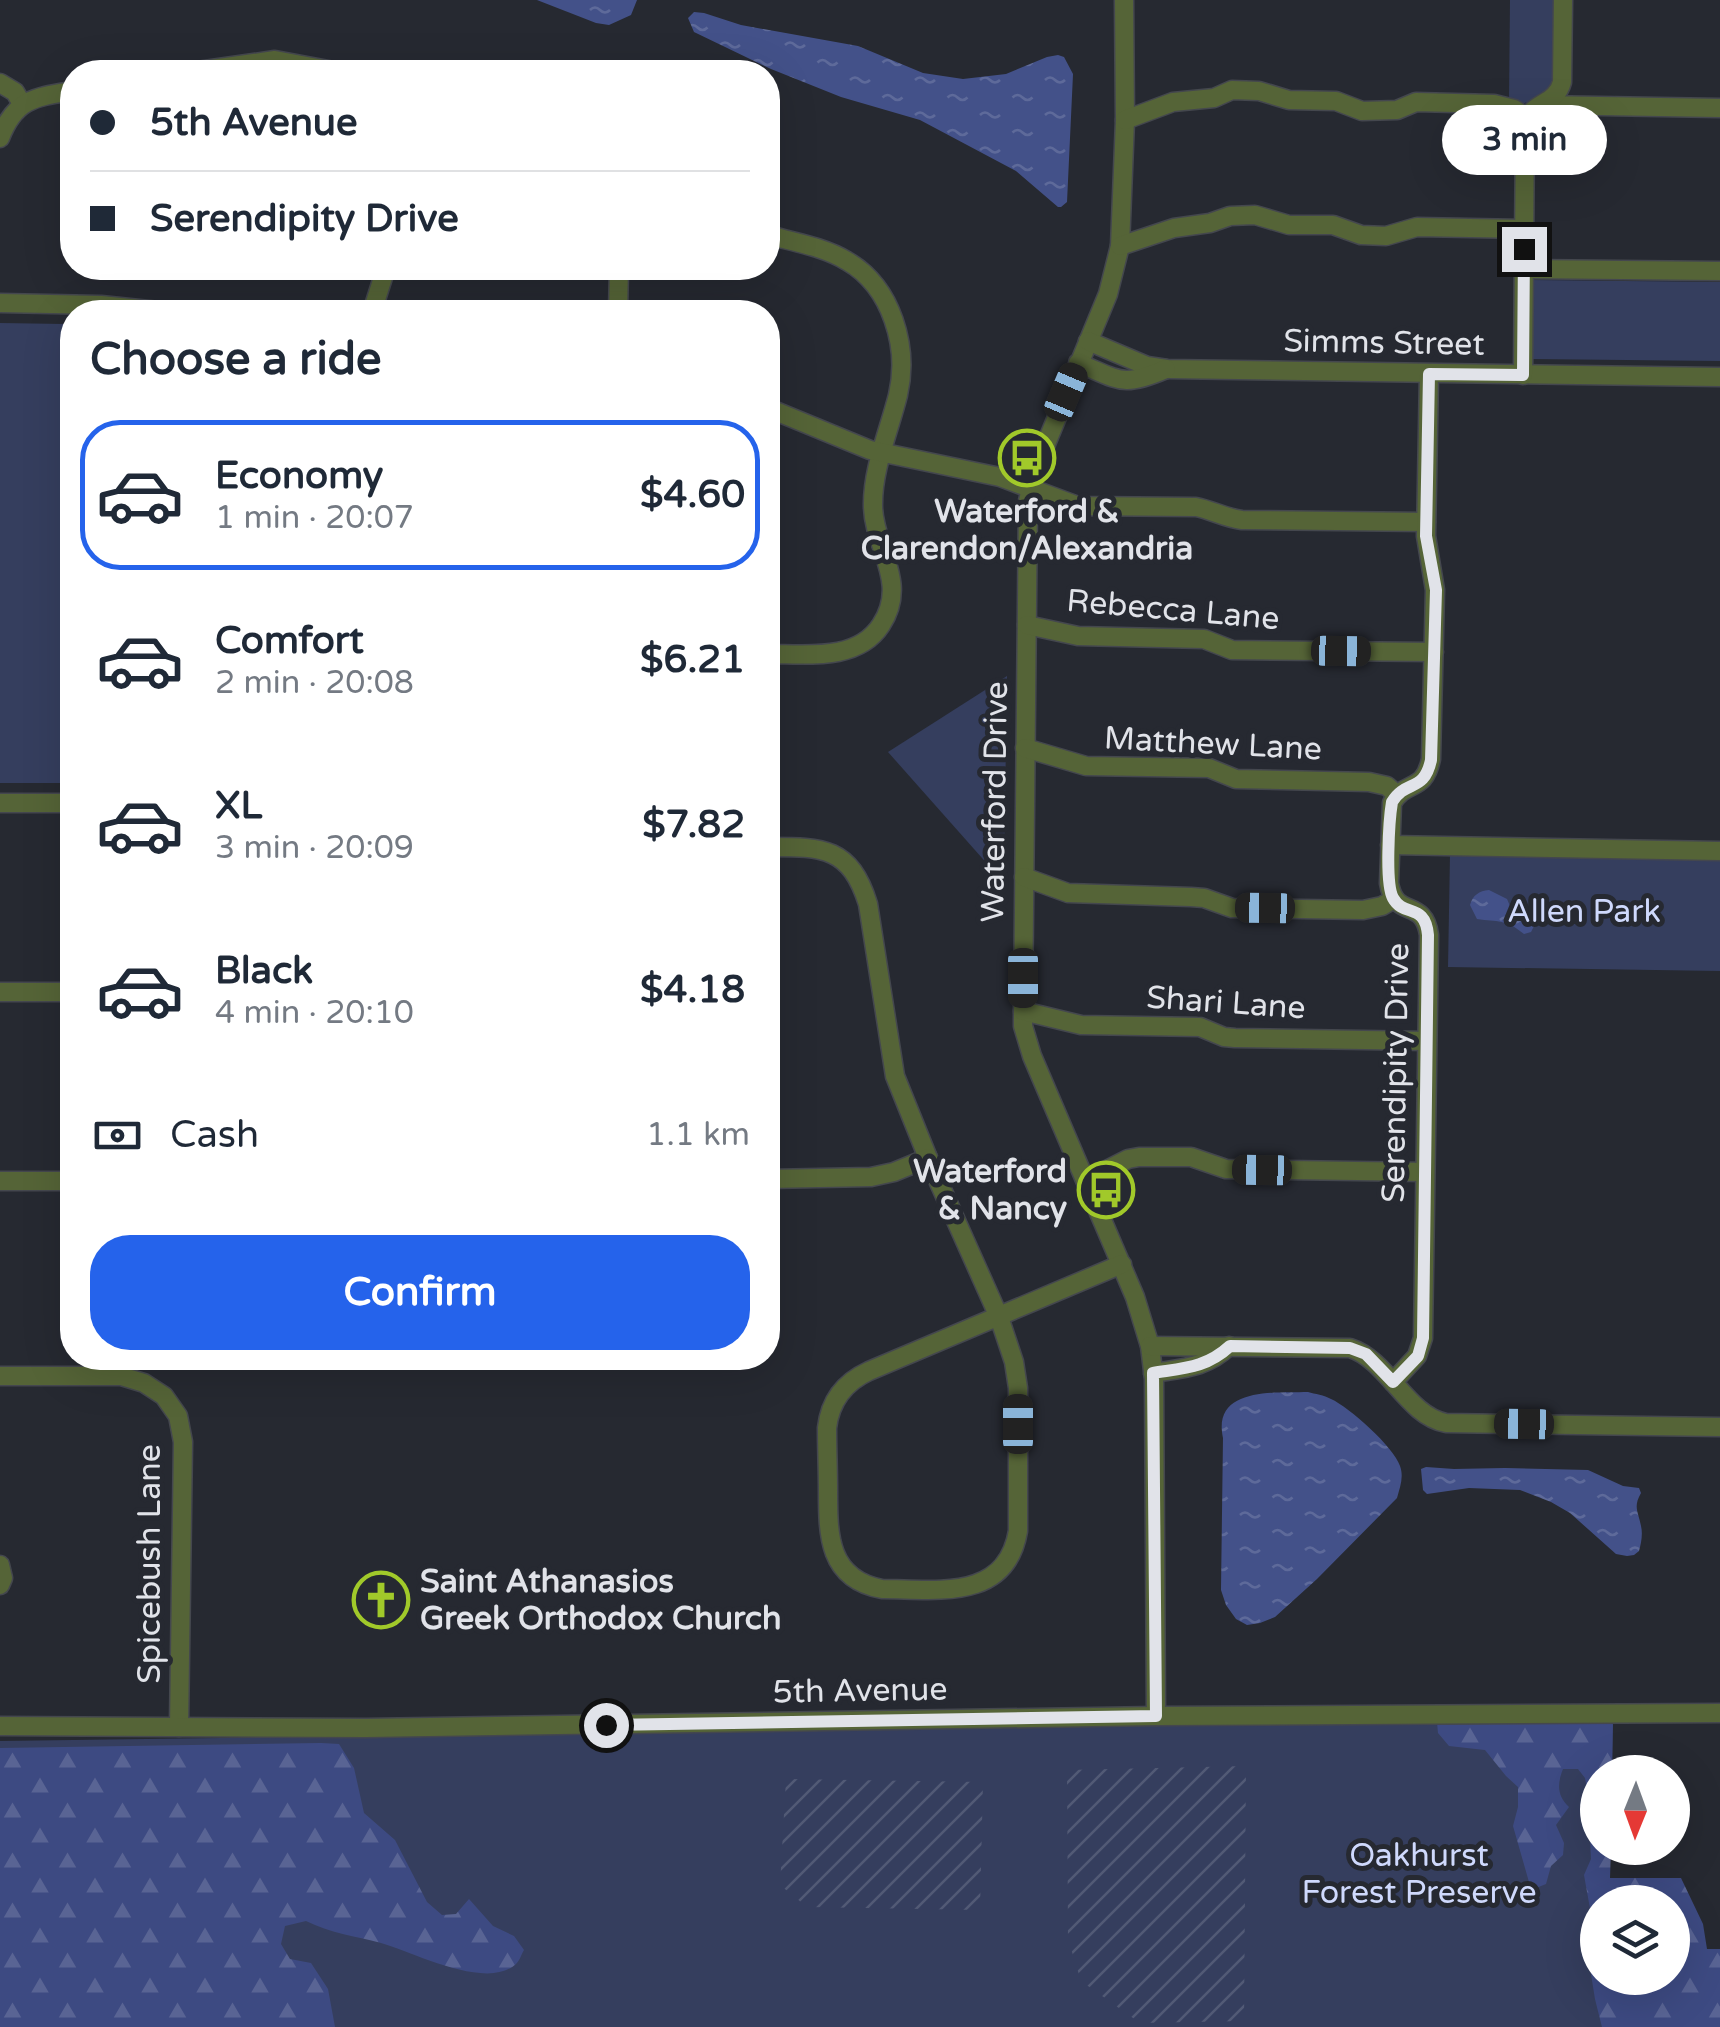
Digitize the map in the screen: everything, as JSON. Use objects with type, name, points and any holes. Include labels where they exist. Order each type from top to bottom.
[{"type":"street","name":"Waterford Drive","points":[[1124,0],[1120,246],[1108,294],[1030,488],[1022,1011],[1032,1056],[1122,1264],[1150,1346],[1156,1716]]},
{"type":"street","points":[[1533,111],[1552,99],[1562,82],[1563,0]]},
{"type":"street","points":[[0,83],[15,92],[22,104]]},
{"type":"street","points":[[1124,120],[1173,102],[1202,101],[1232,90],[1259,91],[1289,100],[1336,100],[1362,110],[1396,110],[1416,102],[1494,104],[1533,111],[1720,108]]},
{"type":"street","points":[[0,138],[22,104],[60,94]]},
{"type":"street","points":[[1523,375],[1524,229],[1533,111]]},
{"type":"street","points":[[1120,246],[1174,228],[1210,224],[1230,216],[1256,215],[1278,223],[1333,225],[1361,235],[1386,236],[1418,227],[1524,229]]},
{"type":"street","points":[[780,238],[849,262],[874,285],[900,340],[902,361],[898,397],[882,453],[873,508],[891,580],[891,598],[880,627],[855,647],[842,651],[780,654]]},
{"type":"street","points":[[1524,269],[1720,271]]},
{"type":"street","points":[[0,303],[60,304]]},
{"type":"street","name":"Simms Street","points":[[1088,340],[1147,366],[1167,369],[1720,377]]},
{"type":"street","name":"Simms Street","points":[[1078,363],[1128,382],[1167,369]]},
{"type":"street","points":[[1396,795],[1420,783],[1431,760],[1436,590],[1426,522],[1429,374]]},
{"type":"street","points":[[780,413],[856,445],[989,474],[1078,506],[1196,508],[1242,520],[1426,522]]},
{"type":"street","name":"Rebecca Lane","points":[[1027,625],[1078,636],[1204,639],[1232,650],[1434,652]]},
{"type":"street","name":"Matthew Lane","points":[[1025,748],[1074,765],[1209,768],[1236,779],[1370,782],[1387,786],[1396,795]]},
{"type":"street","name":"Serendipity Drive","points":[[1393,1382],[1418,1356],[1423,1338],[1427,1040],[1427,924],[1418,912],[1399,905],[1389,883],[1390,813],[1396,795]]},
{"type":"street","points":[[0,803],[60,802]]},
{"type":"street","points":[[1390,845],[1720,851]]},
{"type":"street","points":[[780,847],[827,852],[855,871],[868,904],[895,1076],[999,1317],[1018,1388],[1018,1532],[1011,1554],[996,1573],[972,1587],[882,1589],[862,1583],[840,1564],[828,1532],[827,1428],[834,1403],[845,1387],[860,1375],[999,1317],[1122,1264]]},
{"type":"street","points":[[1024,877],[1068,893],[1204,898],[1232,908],[1363,910],[1394,899]]},
{"type":"street","points":[[0,992],[60,992]]},
{"type":"street","name":"Shari Lane","points":[[1022,1011],[1080,1025],[1200,1027],[1235,1038],[1427,1040]]},
{"type":"street","points":[[1087,1180],[1139,1157],[1191,1157],[1226,1169],[1425,1172]]},
{"type":"street","points":[[780,1179],[871,1177],[928,1158]]},
{"type":"street","points":[[0,1181],[60,1181]]},
{"type":"street","points":[[1150,1346],[1350,1348],[1366,1354],[1429,1418],[1446,1423],[1720,1428]]},
{"type":"street","points":[[1153,1373],[1214,1360],[1230,1346]]},
{"type":"street","name":"Spicebush Lane","points":[[0,1376],[121,1376],[144,1383],[164,1396],[178,1416],[183,1442],[179,1726]]},
{"type":"street","points":[[0,1566],[0,1585]]},
{"type":"street","name":"5th Avenue","points":[[0,1726],[381,1728],[1720,1712]]},
{"type":"green space","points":[[1510,0],[1554,0],[1552,80],[1548,92],[1519,104],[1509,101]]},
{"type":"green space","points":[[1532,280],[1720,282],[1720,361],[1531,359]]},
{"type":"green space","points":[[0,323],[60,324],[60,783],[0,783]]},
{"type":"green space","points":[[1007,676],[1004,871],[990,867],[888,752]]},
{"type":"green space","name":"Allen Park","points":[[1450,854],[1720,858],[1720,971],[1448,967]]},
{"type":"green space","name":"Oakhurst Forest Preserve","points":[[1613,1719],[1612,1755],[1580,1755],[1580,1865],[1598,1865],[1598,1885],[1580,1885],[1580,1995],[1690,1995],[1690,1949],[1720,1949],[1720,2027],[0,2027],[0,1741]]},
{"type":"green space","points":[[1613,1719],[1612,1755],[1580,1755],[1580,1772],[1563,1769],[1559,1790],[1569,1807],[1556,1825],[1564,1843],[1563,1855],[1551,1866],[1546,1884],[1536,1888],[1529,1882],[1513,1826],[1518,1787],[1485,1750],[1449,1746],[1438,1733],[1437,1722]]},
{"type":"green space","points":[[339,1744],[354,1768],[364,1813],[395,1840],[427,1902],[442,1915],[456,1914],[469,1899],[493,1926],[514,1936],[524,1950],[516,1964],[503,1971],[469,1972],[306,1921],[285,1926],[281,1944],[290,1959],[311,1963],[328,1989],[335,2027],[0,2027],[0,1748]]},
{"type":"green space","points":[[1246,1766],[1244,2021],[1140,2023],[1081,1981],[1068,1939],[1067,1770]]},
{"type":"green space","points":[[786,1779],[983,1782],[980,1910],[807,1907],[780,1885]]},
{"type":"green space","points":[[1588,1865],[1610,1865],[1610,1878],[1681,1878],[1684,1885],[1586,1885],[1584,1875]]},
{"type":"green space","points":[[1690,1897],[1703,1924],[1707,1949],[1720,1949],[1720,2027],[1602,2027],[1594,1995],[1690,1995]]},
{"type":"water","points":[[537,0],[637,0],[631,15],[609,25]]},
{"type":"water","points":[[694,12],[704,13],[741,25],[858,46],[923,73],[963,79],[1006,74],[1047,57],[1064,57],[1073,74],[1067,202],[1058,207],[1016,171],[920,120],[841,97],[780,73],[780,60],[752,60],[694,32],[688,18]]},
{"type":"water","points":[[1489,890],[1507,899],[1510,906],[1528,913],[1536,922],[1531,932],[1524,934],[1507,923],[1477,919],[1471,902],[1477,894]]},
{"type":"water","points":[[1308,1392],[1339,1403],[1396,1458],[1402,1478],[1397,1498],[1275,1617],[1247,1625],[1236,1619],[1221,1590],[1222,1421],[1227,1409],[1249,1396]]},
{"type":"water","points":[[1421,1469],[1588,1470],[1623,1486],[1639,1488],[1639,1551],[1627,1556],[1616,1554],[1570,1513],[1520,1490],[1469,1488],[1427,1494]]},
{"type":"place","name":"Waterford & Clarendon/Alexandria","points":[[1027,458]]},
{"type":"place","name":"Waterford & Nancy","points":[[1106,1190]]},
{"type":"place","name":"Saint Athanasios Greek Orthodox Church","points":[[381,1600]]},
{"type":"route","points":[[606,1725],[1156,1716],[1153,1373],[1214,1360],[1230,1346],[1350,1348],[1366,1354],[1393,1382],[1418,1356],[1423,1338],[1428,935],[1424,917],[1399,905],[1389,883],[1392,802],[1396,795],[1426,777],[1431,760],[1436,590],[1426,536],[1429,374],[1523,375],[1524,249]]}]
